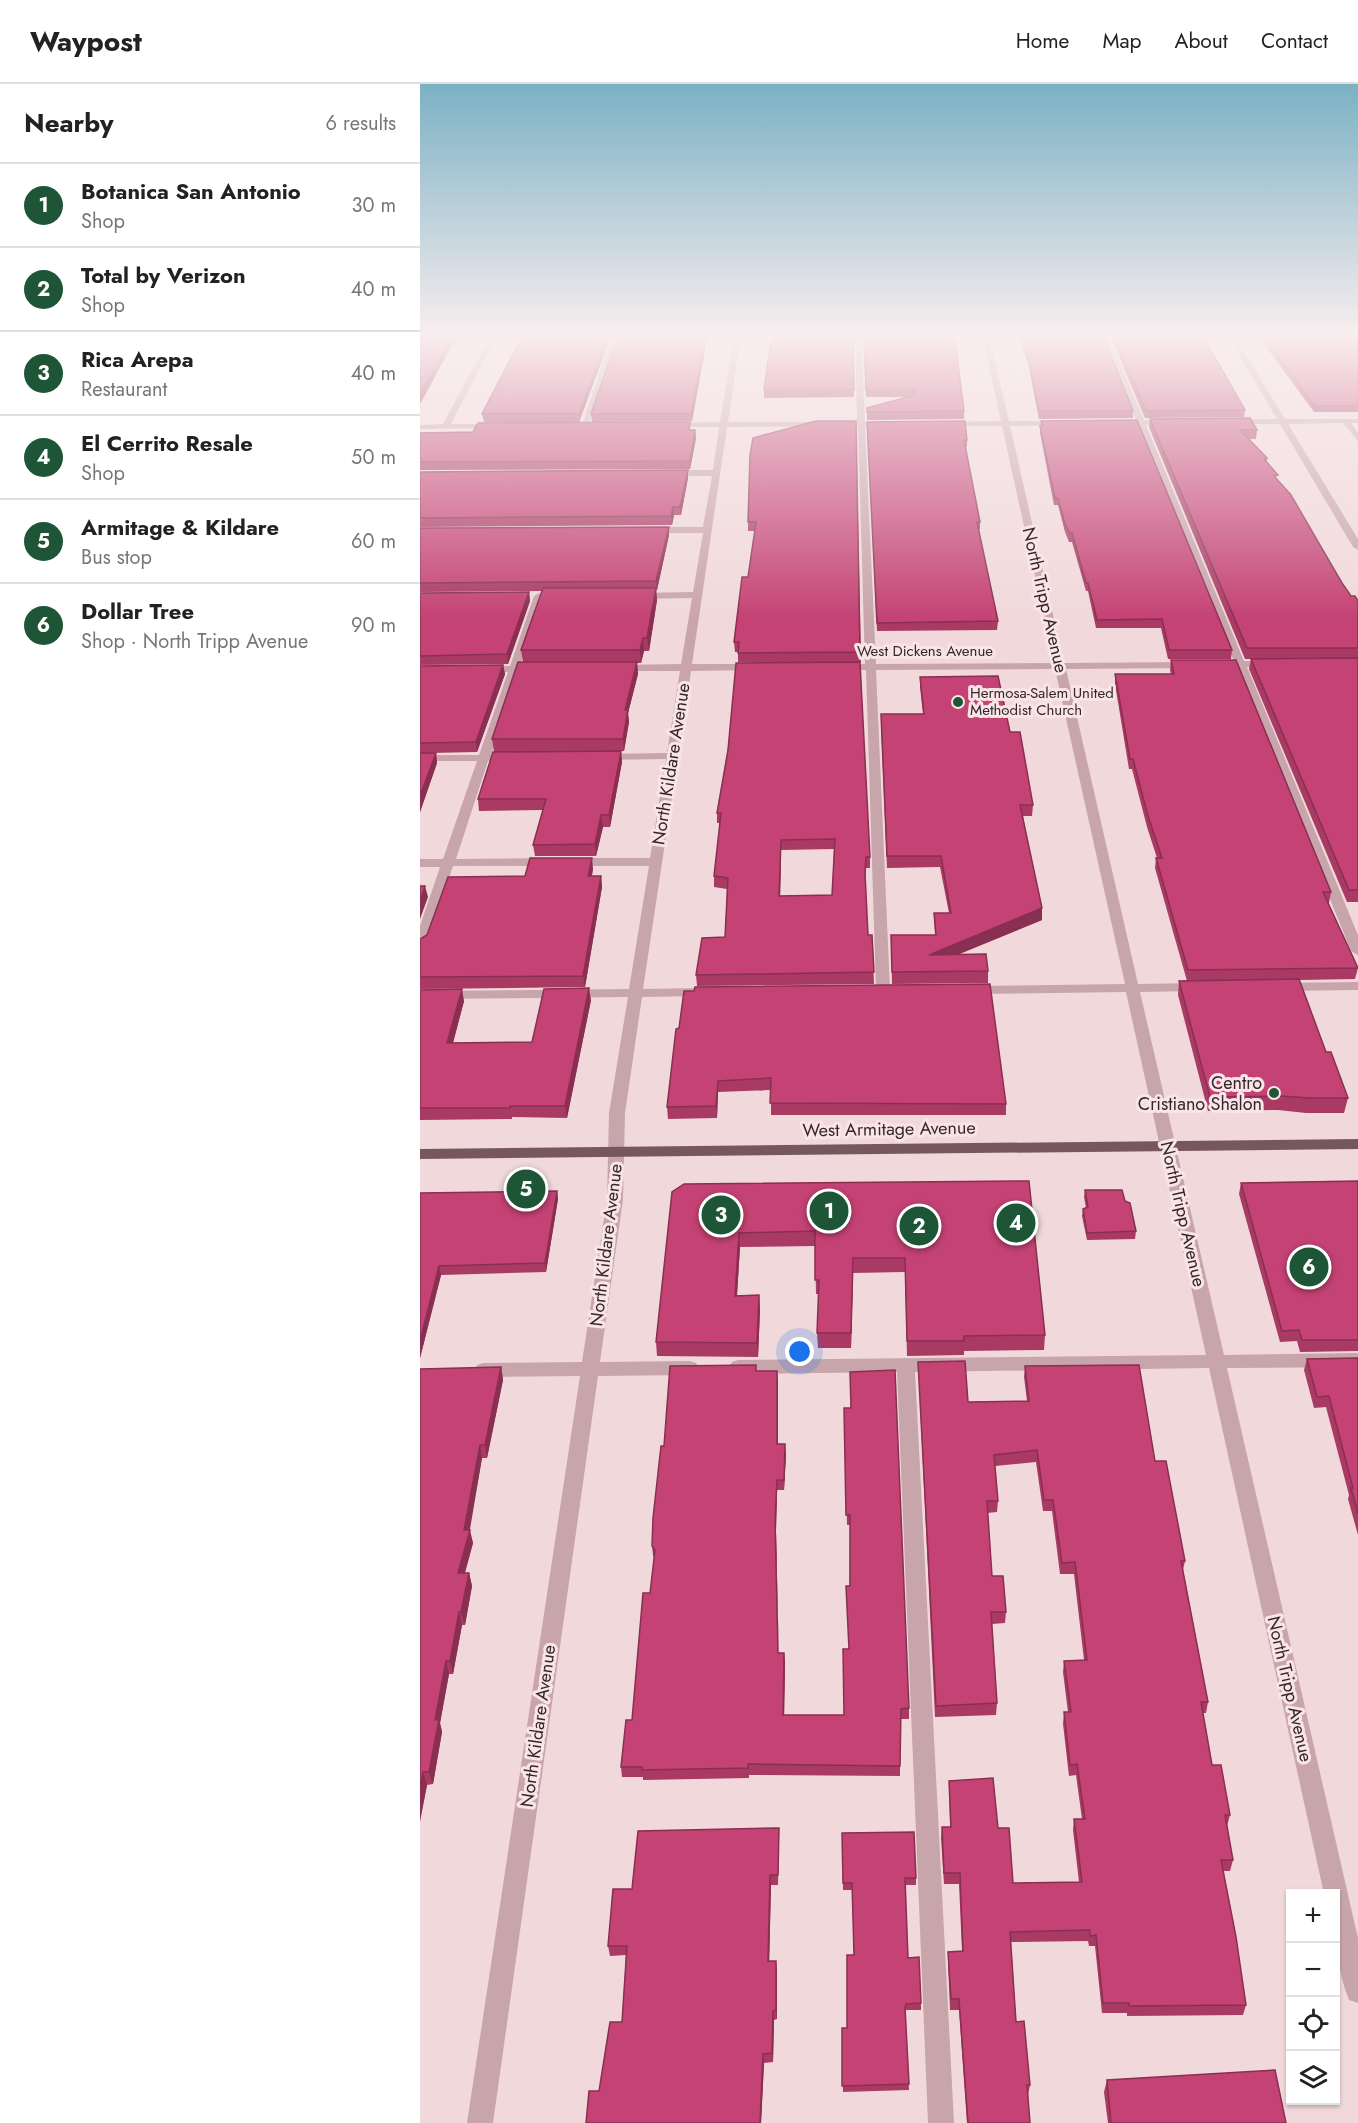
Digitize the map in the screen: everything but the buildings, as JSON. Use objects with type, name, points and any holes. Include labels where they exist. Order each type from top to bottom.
[{"type":"main road","name":"West Armitage Avenue","points":[[420,1154],[1358,1144]]},
{"type":"street","name":"North Kildare Avenue","points":[[480,2123],[615,1199],[617,1113],[724,428]]},
{"type":"street","points":[[861,428],[883,990]]},
{"type":"street","name":"North Tripp Avenue","points":[[1006,428],[1358,1991]]},
{"type":"street","points":[[1143,428],[1358,951]]},
{"type":"street","points":[[1287,428],[1358,547]]},
{"type":"street","points":[[656,473],[717,473]]},
{"type":"street","points":[[646,530],[708,530]]},
{"type":"street","points":[[622,596],[698,595]]},
{"type":"street","points":[[420,945],[539,596]]},
{"type":"street","name":"West Dickens Avenue","points":[[835,667],[1288,664]]},
{"type":"street","points":[[608,669],[765,667]]},
{"type":"street","points":[[479,669],[550,669]]},
{"type":"street","points":[[591,757],[672,756]]},
{"type":"street","points":[[420,758],[508,758]]},
{"type":"street","points":[[420,863],[656,862]]},
{"type":"street","points":[[1263,987],[1358,986]]},
{"type":"street","points":[[953,990],[1216,987]]},
{"type":"street","points":[[420,995],[715,992]]},
{"type":"street","points":[[466,1370],[1358,1360]]},
{"type":"street","points":[[906,1365],[941,2123]]},
{"type":"place","name":"Hermosa-Salem United Methodist Church","points":[[958,702]]},
{"type":"place","name":"Centro Cristiano Shalon","points":[[1274,1093]]},
{"type":"place","name":"Armitage & Kildare","points":[[526,1189]]},
{"type":"place","name":"Botanica San Antonio","points":[[829,1211]]},
{"type":"place","name":"Rica Arepa","points":[[721,1215]]},
{"type":"place","name":"El Cerrito Resale","points":[[1016,1223]]},
{"type":"place","name":"Total by Verizon","points":[[919,1226]]},
{"type":"place","name":"Dollar Tree","points":[[1309,1267]]}]
